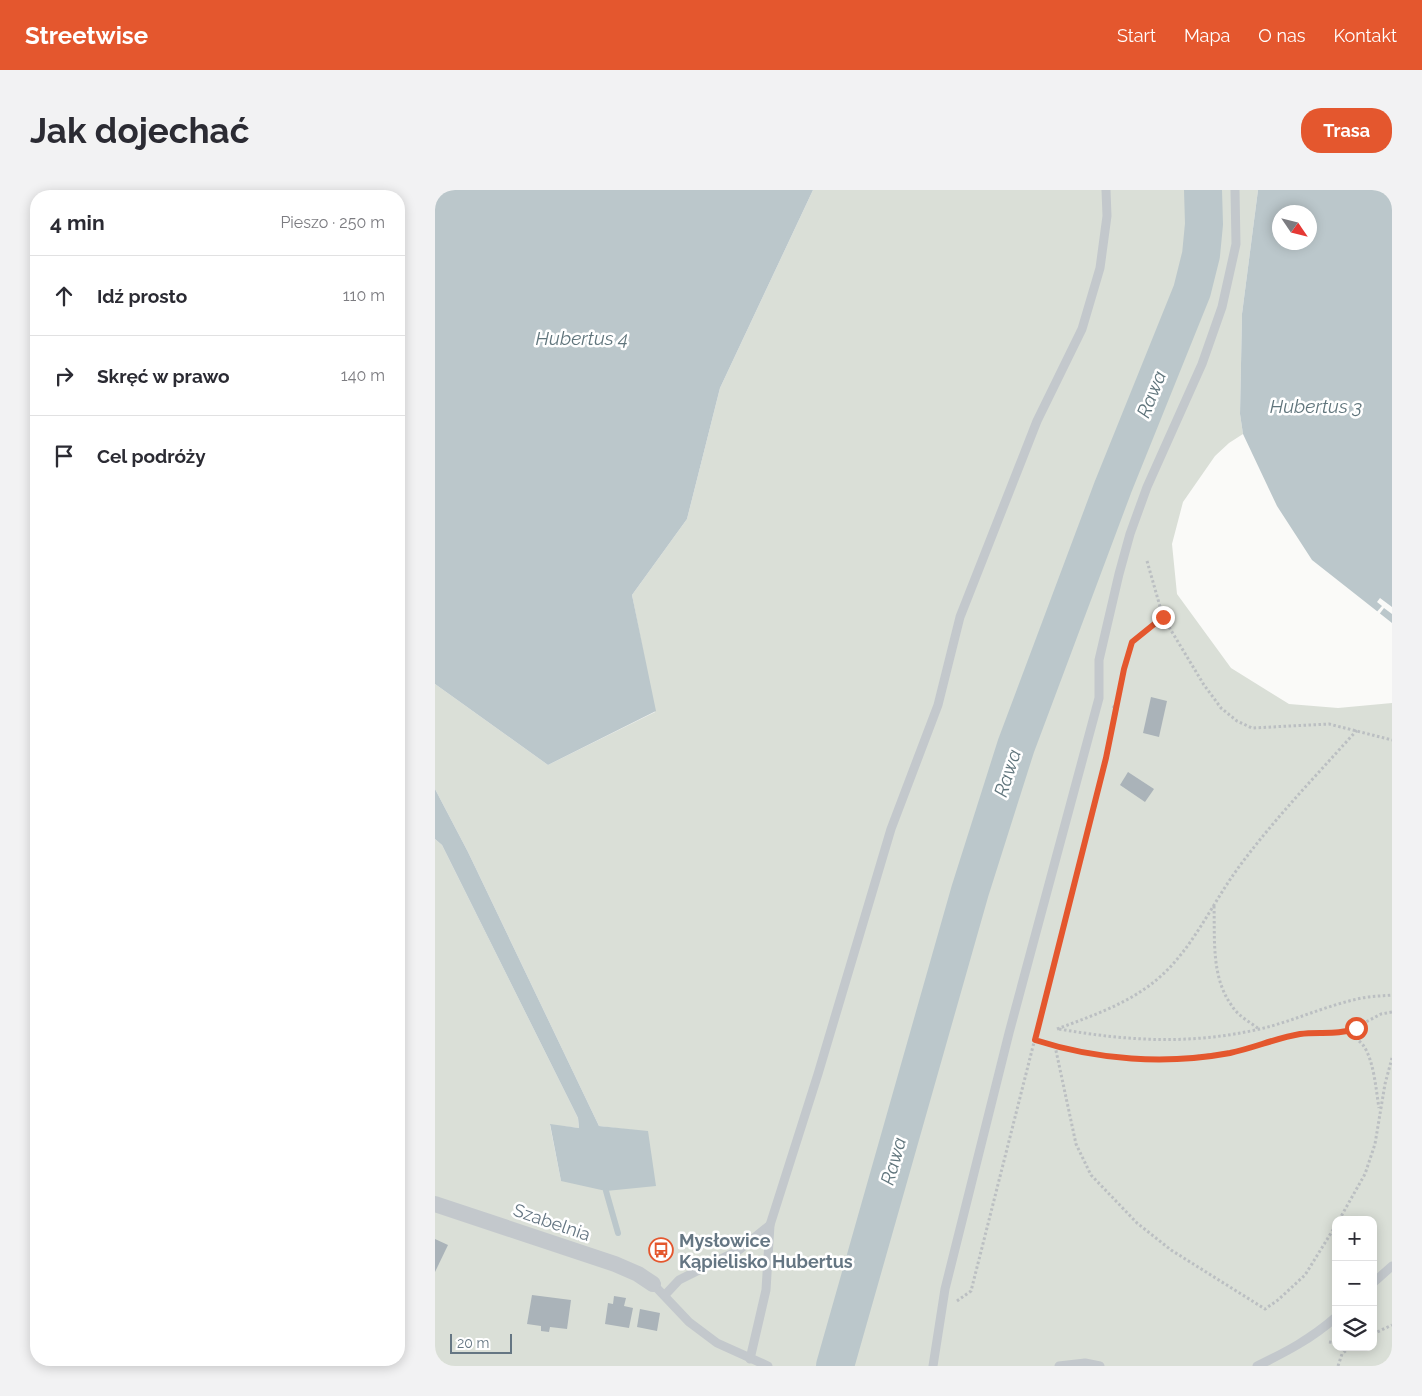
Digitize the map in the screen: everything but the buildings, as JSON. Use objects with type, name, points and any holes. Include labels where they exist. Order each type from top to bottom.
[{"type":"street","name":"Szabelnia","points":[[435,1204],[615,1264],[638,1274],[659,1290]]},
{"type":"lane","points":[[751,1359],[766,1290],[770,1225],[821,1065],[891,829],[937,705],[959,617],[1037,421],[1081,329],[1100,268],[1107,216],[1106,190]]},
{"type":"lane","points":[[933,1366],[940,1312],[1009,1033],[1099,698],[1099,660],[1119,574],[1130,534],[1147,487],[1202,364],[1222,307],[1236,244],[1235,190]]},
{"type":"lane","points":[[769,1366],[717,1343],[689,1322],[659,1290],[739,1250],[770,1225]]},
{"type":"lane","points":[[1377,1279],[1392,1266]]},
{"type":"lane","points":[[1257,1366],[1281,1355],[1317,1334],[1332,1321]]},
{"type":"lane","points":[[1059,1366],[1085,1363],[1100,1366]]},
{"type":"path","points":[[1147,561],[1163,617],[1204,685],[1221,708],[1237,721],[1252,728],[1329,724],[1392,740]]},
{"type":"path","points":[[940,1312],[971,1291],[1117,710],[1124,669],[1132,642],[1163,617]]},
{"type":"path","points":[[1099,698],[1117,710]]},
{"type":"path","points":[[1357,730],[1282,814],[1235,872],[1189,945],[1162,976],[1147,988],[1113,1008],[1057,1029],[1097,1035],[1169,1041],[1200,1039],[1260,1029],[1362,998],[1392,995]]},
{"type":"path","points":[[1214,905],[1217,971],[1222,987],[1232,1007],[1260,1029]]},
{"type":"path","points":[[1035,1040],[1055,1046],[1115,1057],[1169,1060],[1231,1052],[1300,1034],[1347,1032],[1381,1014],[1392,1012]]},
{"type":"path","points":[[1347,1032],[1363,1045],[1368,1056],[1380,1111]]},
{"type":"path","points":[[1055,1046],[1076,1144],[1091,1175],[1137,1223],[1171,1250],[1265,1309],[1305,1276],[1332,1232]]},
{"type":"path","points":[[1341,1216],[1365,1174],[1375,1144],[1392,1058]]},
{"type":"path","points":[[1377,1332],[1392,1325]]},
{"type":"path","points":[[1338,1366],[1342,1354],[1345,1351]]},
{"type":"shaded area","points":[[813,190],[1198,190],[1194,251],[1182,298],[1072,575],[1008,744],[830,1366],[435,1366],[435,839],[442,845],[578,1118],[579,1128],[550,1125],[561,1181],[648,1132],[599,1126],[468,852],[435,789],[435,684],[548,765],[655,712],[632,595],[687,519],[720,388]]},
{"type":"shaded area","points":[[1211,190],[1258,190],[1242,314],[1240,414],[1243,434],[1229,443],[1215,456],[1183,502],[1172,544],[1177,594],[1231,668],[1289,704],[1338,708],[1392,703],[1392,1366],[840,1366],[892,1177],[1012,772],[1083,575],[1194,300],[1207,249],[1212,204]]},
{"type":"water","name":"Hubertus 4","points":[[435,190],[813,190],[720,388],[687,519],[632,595],[656,711],[548,765],[435,684]]},
{"type":"water","name":"Hubertus 3","points":[[1258,190],[1392,190],[1392,623],[1312,560],[1277,506],[1243,434],[1240,414],[1242,314]]},
{"type":"water","points":[[435,789],[468,852],[599,1126],[648,1131],[656,1186],[606,1191],[561,1181],[550,1124],[579,1128],[578,1118],[442,845],[435,839]]},
{"type":"pier","points":[[1380,598],[1392,607],[1392,614],[1384,608],[1378,616],[1375,614],[1382,606],[1377,602]]},
{"type":"waterway","name":"Rawa","points":[[835,1366],[970,891],[1016,746],[1113,487],[1192,291],[1201,255],[1204,224],[1203,190]]},
{"type":"waterway","points":[[606,1191],[618,1233]]},
{"type":"place","name":"Mysłowice Kąpielisko Hubertus","points":[[661,1250]]},
{"type":"route","points":[[1163,617],[1132,642],[1124,669],[1106,758],[1035,1040],[1055,1046],[1115,1057],[1169,1060],[1231,1052],[1300,1034],[1347,1032],[1356,1028]]}]
